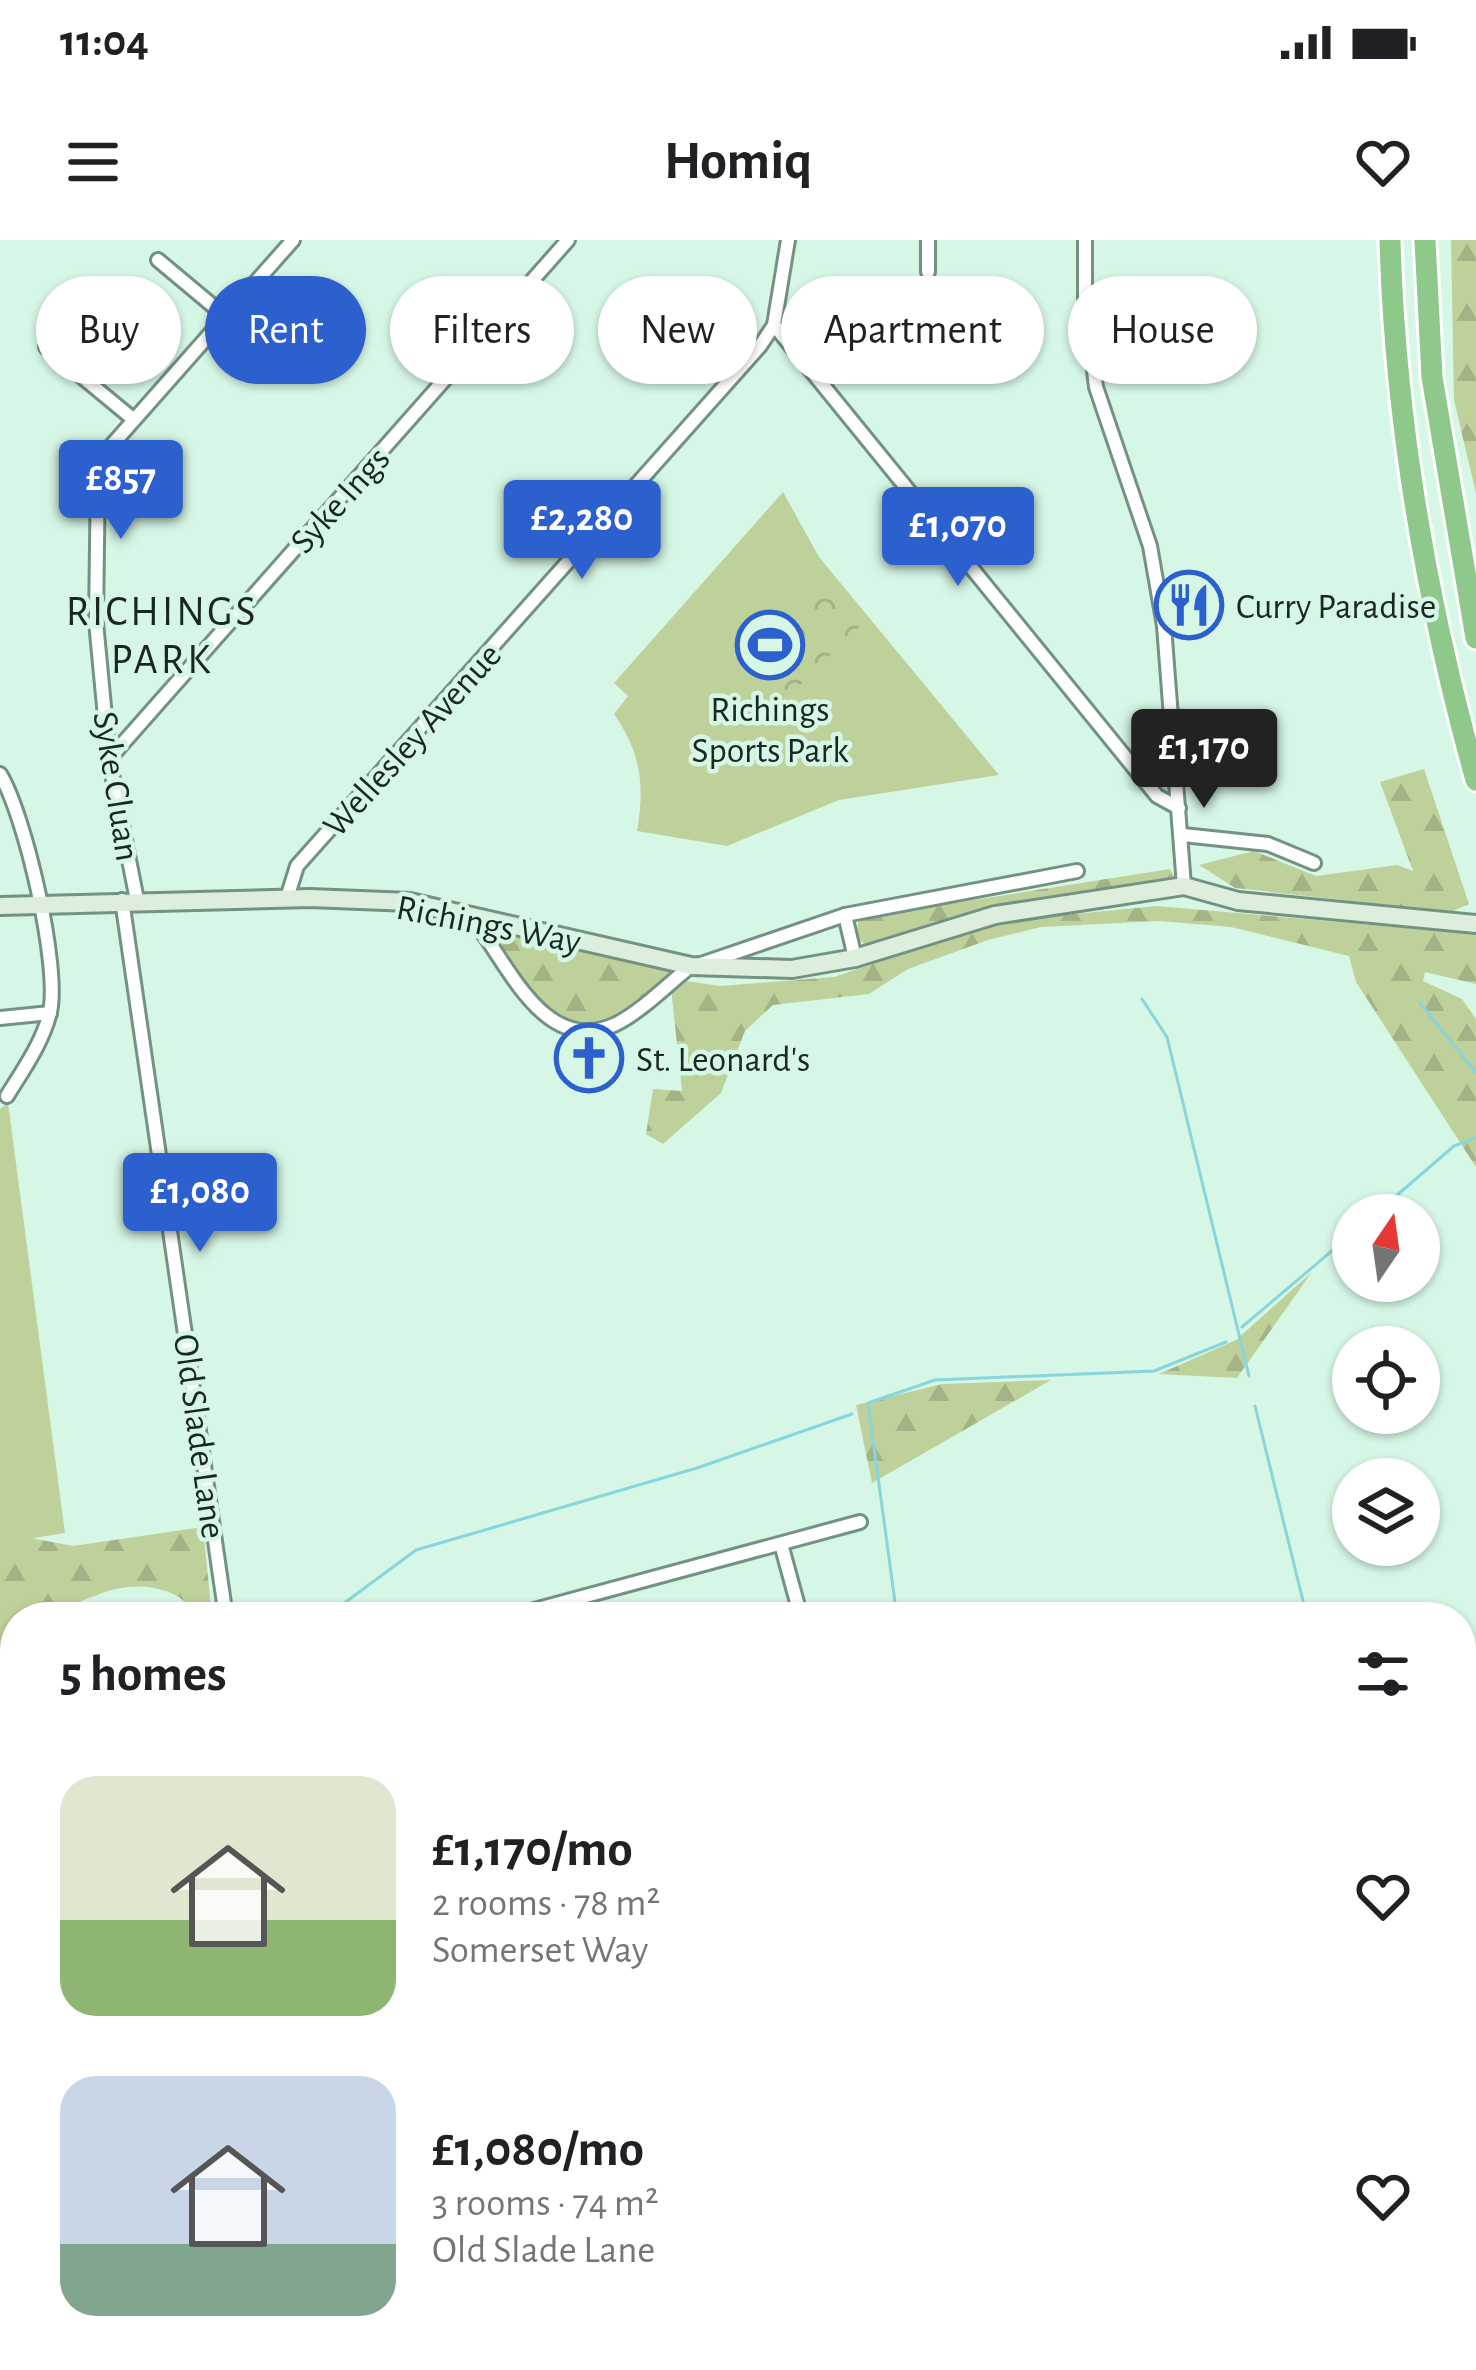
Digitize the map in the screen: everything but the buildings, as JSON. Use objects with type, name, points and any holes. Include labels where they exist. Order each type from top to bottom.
[{"type":"highway","points":[[1390,240],[1397,373],[1412,488],[1441,644],[1476,780]]},
{"type":"highway","points":[[1425,240],[1432,377],[1476,638]]},
{"type":"street","name":"Syke Cluan","points":[[261,276],[293,240]]},
{"type":"street","name":"Syke Ings","points":[[109,759],[568,240]]},
{"type":"street","points":[[788,240],[774,325],[1157,796],[1179,808]]},
{"type":"street","points":[[928,240],[928,272]]},
{"type":"street","points":[[1085,240],[1084,297],[1096,387],[1150,546],[1183,835],[1184,886],[1238,901],[1475,924]]},
{"type":"street","points":[[158,260],[205,299]]},
{"type":"street","name":"Wellesley Avenue","points":[[287,898],[297,866],[774,325]]},
{"type":"street","name":"Syke Cluan","points":[[129,900],[96,622],[98,470],[104,454],[205,338]]},
{"type":"street","points":[[91,384],[133,419]]},
{"type":"street","points":[[0,774],[14,798],[39,902],[52,984],[50,1013],[7,1096]]},
{"type":"street","points":[[1183,835],[1268,844],[1314,862]]},
{"type":"street","points":[[470,916],[527,1000],[560,1026],[586,1032],[616,1024],[693,966],[845,915],[1077,872]]},
{"type":"street","name":"Richings Way","points":[[0,906],[287,898],[410,902],[693,966],[792,969],[855,958],[994,915],[1184,886]]},
{"type":"street","name":"Old Slade Lane","points":[[129,900],[224,1602]]},
{"type":"street","points":[[845,915],[855,958]]},
{"type":"street","points":[[0,1018],[50,1013]]},
{"type":"street","points":[[564,1602],[860,1522]]},
{"type":"street","points":[[782,1544],[797,1602]]},
{"type":"green space","points":[[1451,240],[1476,240],[1476,493],[1454,400]]},
{"type":"green space","name":"Richings Sports Park","points":[[783,492],[819,557],[999,775],[839,800],[727,846],[637,831],[639,770],[614,714],[628,696],[614,683]]},
{"type":"green space","points":[[823,583],[863,623],[790,695],[750,654]]},
{"type":"green space","points":[[1424,769],[1469,904],[1451,912],[1235,888],[1199,865],[1254,851],[1316,876],[1397,865],[1413,871],[1380,782]]},
{"type":"green space","points":[[1170,869],[1178,883],[1090,890],[869,948],[856,937],[859,918]]},
{"type":"green space","points":[[1157,906],[1476,934],[1476,984],[1425,972],[1423,981],[1462,999],[1476,1019],[1476,1167],[1356,982],[1349,956],[1231,927],[1159,921],[1041,927],[908,969],[869,994],[773,1005],[745,1031],[721,1093],[663,1144],[646,1134],[653,1089],[682,1091],[671,988],[679,980],[720,986],[834,977],[999,921]]},
{"type":"green space","points":[[490,928],[679,974],[619,1013],[579,1022],[546,1006],[532,992]]},
{"type":"green space","points":[[8,1103],[65,1533],[9,1542],[0,1554],[0,1109]]},
{"type":"green space","points":[[1312,1272],[1237,1378],[1159,1374],[1236,1340]]},
{"type":"green space","points":[[1051,1380],[872,1483],[856,1405],[942,1384]]},
{"type":"green space","points":[[203,1527],[210,1602],[186,1602],[156,1588],[128,1587],[82,1602],[0,1602],[0,1532],[73,1546]]},
{"type":"waterway","points":[[1142,999],[1167,1037],[1249,1376]]},
{"type":"waterway","points":[[1420,1003],[1476,1073]]},
{"type":"waterway","points":[[1398,1194],[1454,1146],[1476,1138]]},
{"type":"waterway","points":[[1242,1327],[1332,1251]]},
{"type":"waterway","points":[[895,1602],[868,1403],[935,1380],[1154,1371],[1226,1342]]},
{"type":"waterway","points":[[1255,1406],[1303,1602]]},
{"type":"waterway","points":[[346,1602],[416,1550],[697,1468],[852,1414]]},
{"type":"place","name":"Curry Paradise","points":[[1189,605]]},
{"type":"place","name":"Richings Sports Park","points":[[770,645]]},
{"type":"place","name":"St. Leonard's","points":[[589,1058]]},
{"type":"district","name":"RICHINGS PARK","points":[[162,634]]}]
